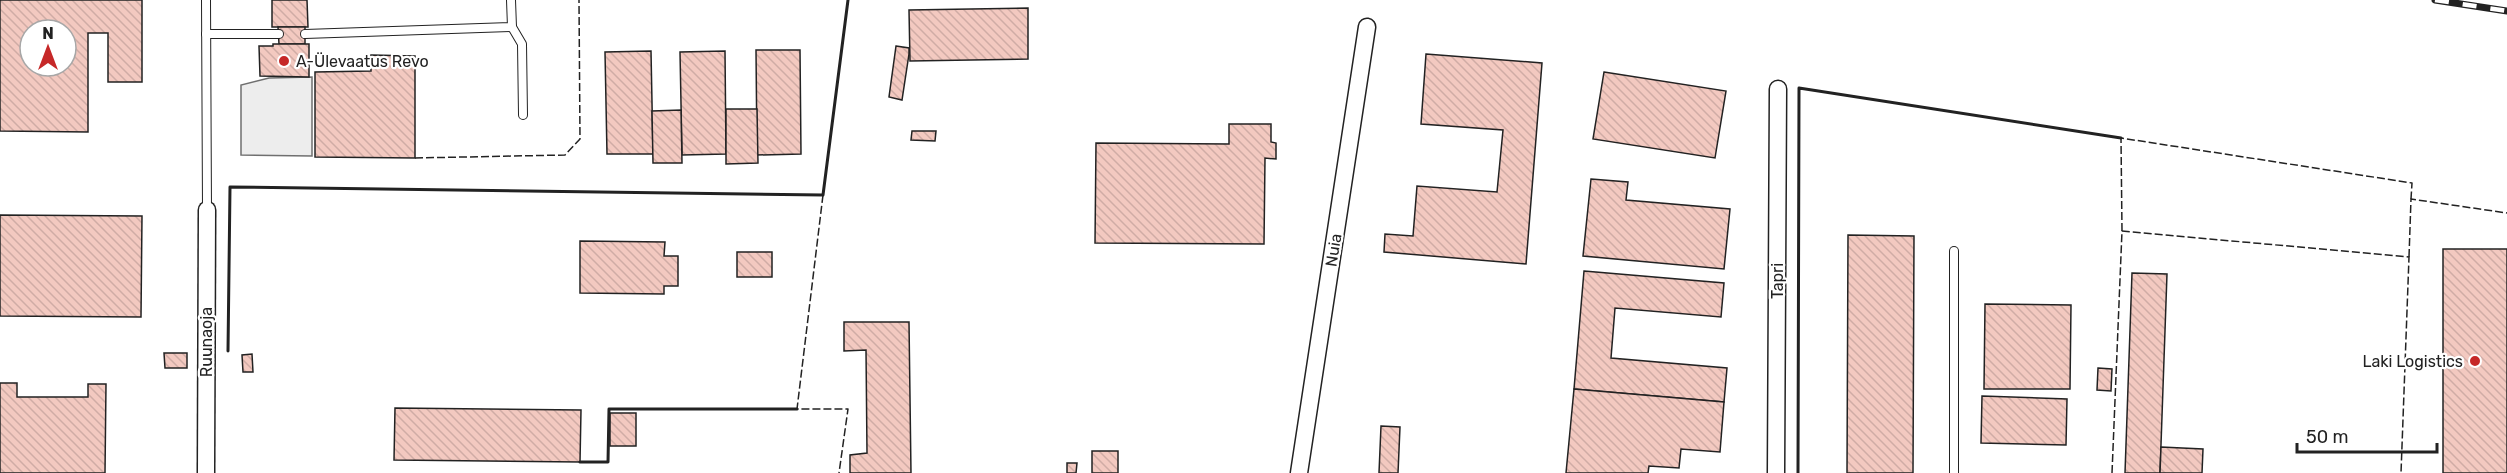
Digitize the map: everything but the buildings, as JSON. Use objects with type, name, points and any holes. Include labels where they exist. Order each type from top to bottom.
[{"type":"street","name":"Nuia","points":[[1299,473],[1368,27]]},
{"type":"street","name":"Tapri","points":[[1776,473],[1778,89]]},
{"type":"street","name":"Ruunaoja","points":[[206,473],[207,210]]},
{"type":"lane","points":[[206,0],[207,210]]},
{"type":"lane","points":[[511,0],[512,27],[522,44],[523,116]]},
{"type":"lane","points":[[305,34],[512,27]]},
{"type":"lane","points":[[206,34],[279,34]]},
{"type":"lane","points":[[1954,250],[1954,473]]},
{"type":"shaded area","points":[[312,77],[312,156],[241,155],[241,85],[269,78]]},
{"type":"railway","points":[[2435,0],[2507,11]]},
{"type":"fence","points":[[415,158],[565,155],[580,139],[579,0]]},
{"type":"fence","points":[[2122,231],[2121,138],[2412,183],[2411,199]]},
{"type":"fence","points":[[823,195],[797,409],[848,409],[839,473]]},
{"type":"fence","points":[[2409,257],[2411,199],[2507,213]]},
{"type":"fence","points":[[2112,473],[2122,231],[2409,257],[2401,473]]},
{"type":"wall","points":[[228,351],[230,187],[823,195],[848,0]]},
{"type":"wall","points":[[1798,473],[1799,88],[2121,138]]},
{"type":"wall","points":[[580,462],[608,462],[609,409],[797,409]]},
{"type":"place","name":"A-Ülevaatus Revo","points":[[284,61]]},
{"type":"place","name":"Laki Logistics","points":[[2475,361]]}]
